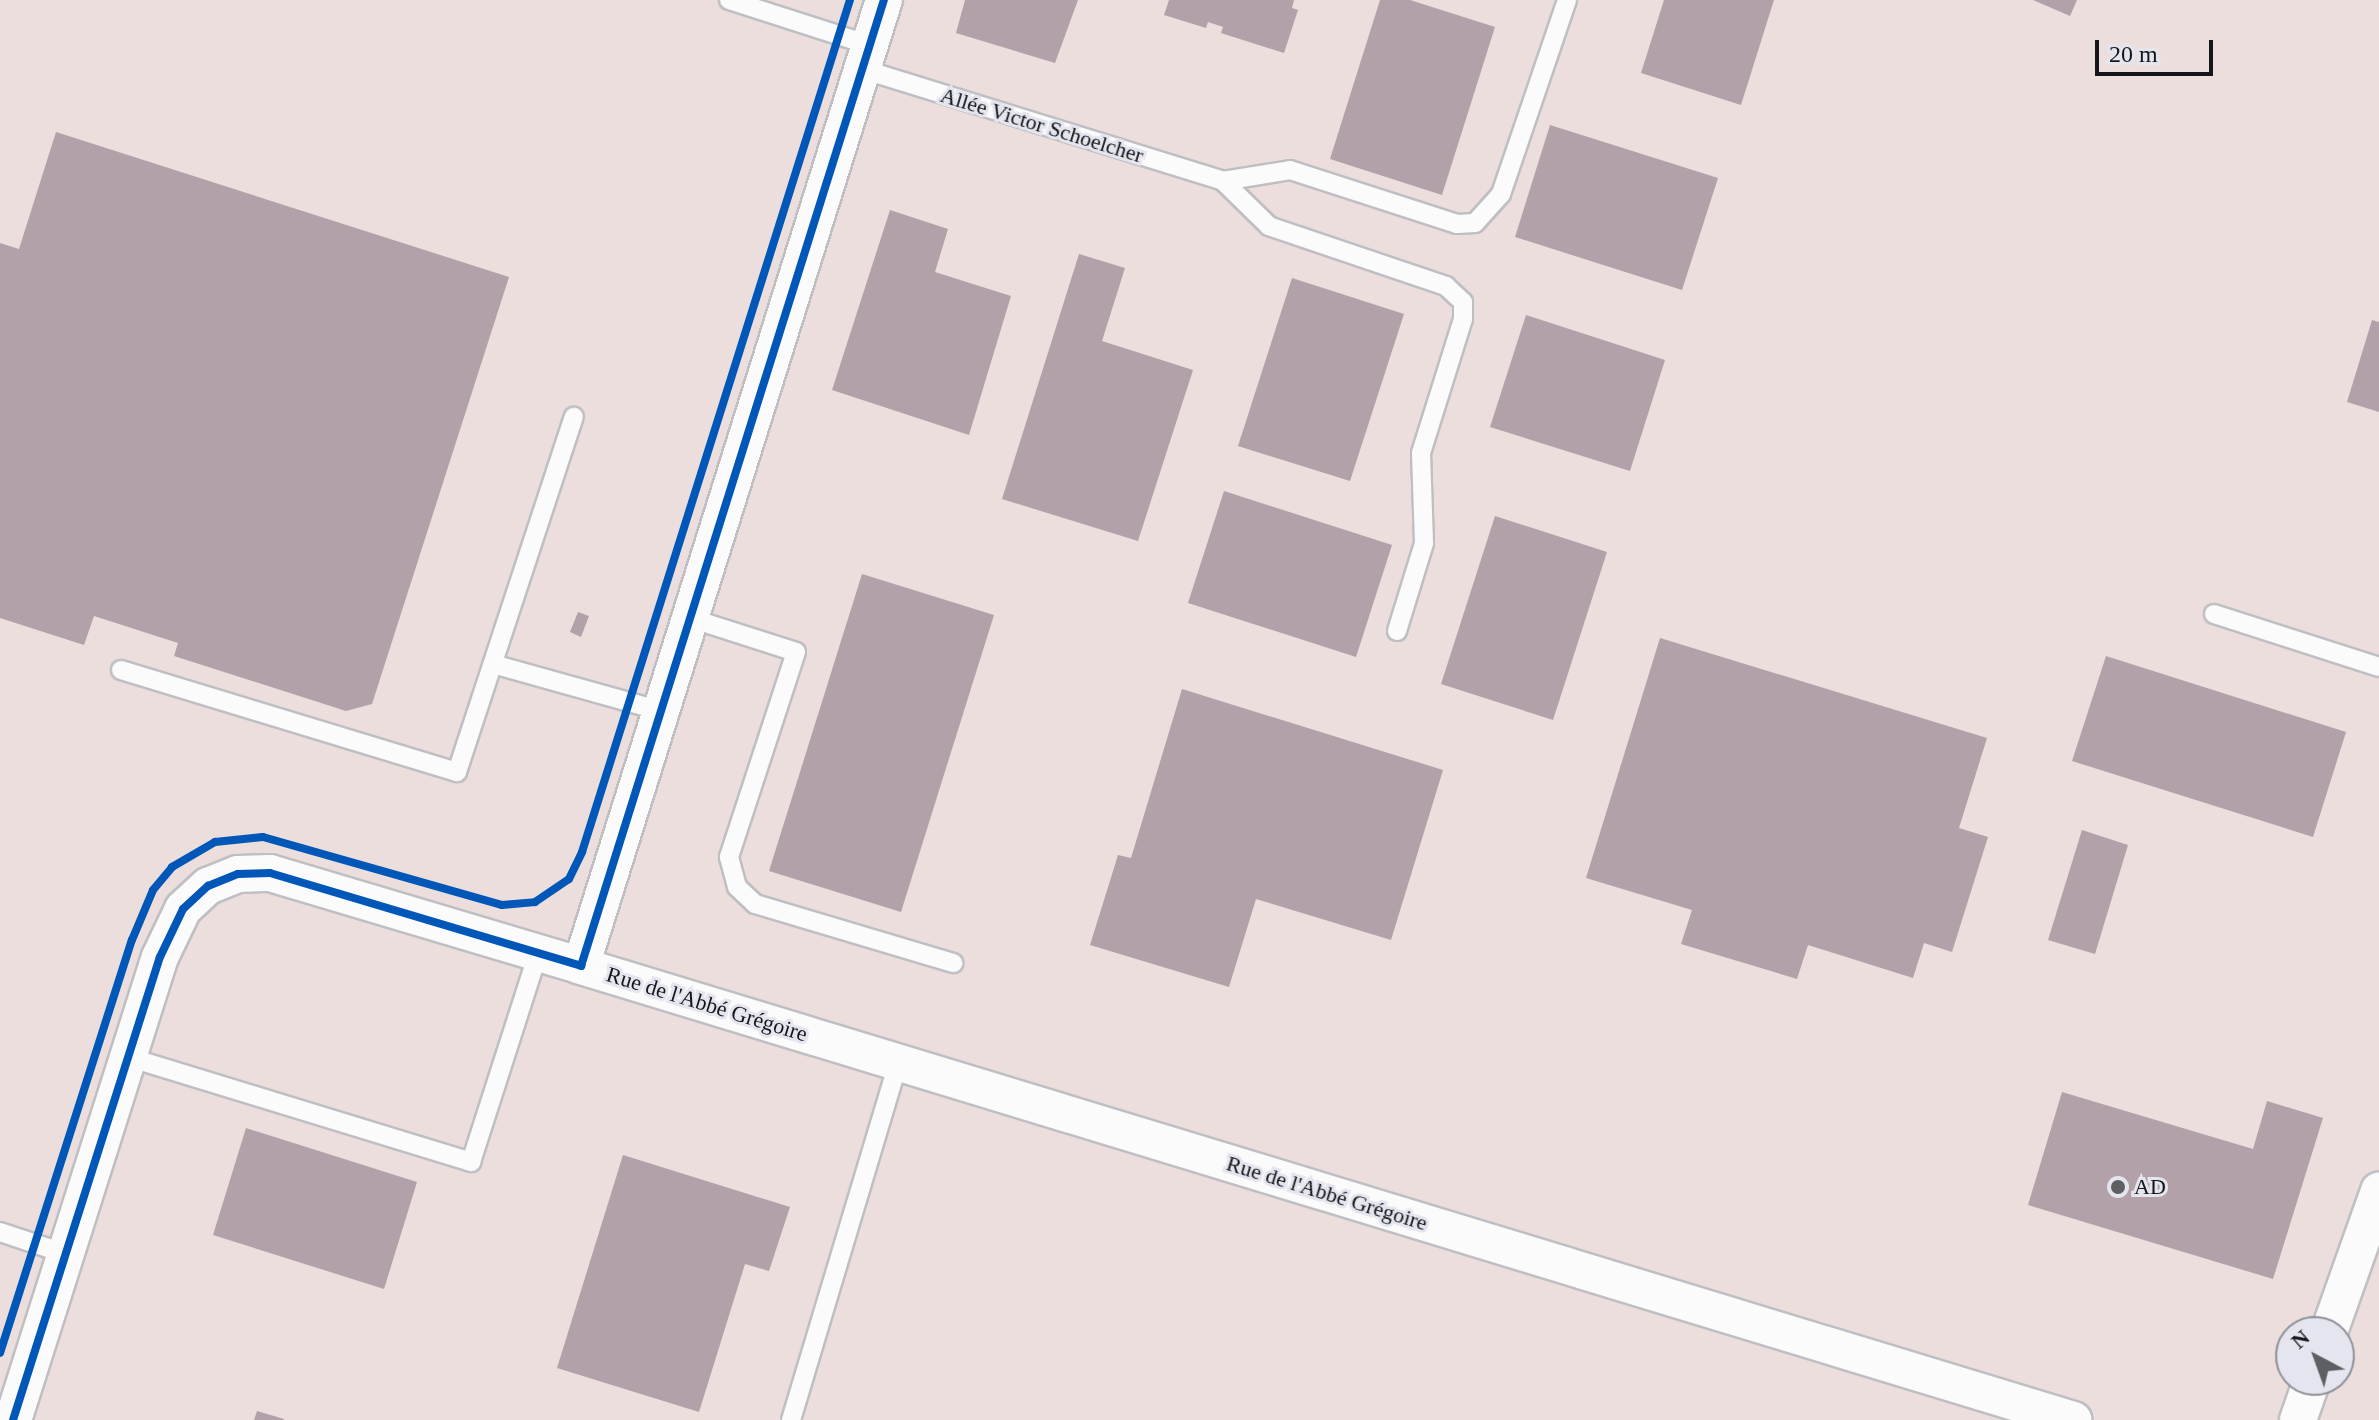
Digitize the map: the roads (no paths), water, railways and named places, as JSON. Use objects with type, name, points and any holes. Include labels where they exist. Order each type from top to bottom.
[{"type":"street","name":"Rue de l'Abbé Grégoire","points":[[581,966],[884,0]]},
{"type":"street","name":"Rue de l'Abbé Grégoire","points":[[12,1396],[66,1254],[174,923],[208,886],[238,874],[288,876],[2018,1412],[2073,1420]]},
{"type":"street","points":[[2335,1316],[2379,1191]]},
{"type":"street","points":[[2298,1420],[2306,1396]]},
{"type":"lane","name":"Allée Victor Schoelcher","points":[[729,0],[866,57],[1223,181],[1269,226],[1446,286],[1463,302],[1463,319],[1421,453],[1424,543],[1397,631]]},
{"type":"lane","name":"Allée Victor Schoelcher","points":[[1223,181],[1290,170],[1457,224],[1475,223],[1501,194],[1567,0]]},
{"type":"lane","points":[[121,670],[457,772],[574,417]]},
{"type":"lane","points":[[2214,614],[2379,667]]},
{"type":"lane","points":[[690,618],[796,652],[729,857],[737,887],[755,904],[953,963]]},
{"type":"lane","points":[[493,664],[661,711]]},
{"type":"lane","points":[[128,1057],[471,1162],[538,953]]},
{"type":"lane","points":[[791,1420],[898,1063]]},
{"type":"lane","points":[[0,1232],[66,1254]]},
{"type":"place","name":"AD","points":[[2118,1187]]}]
